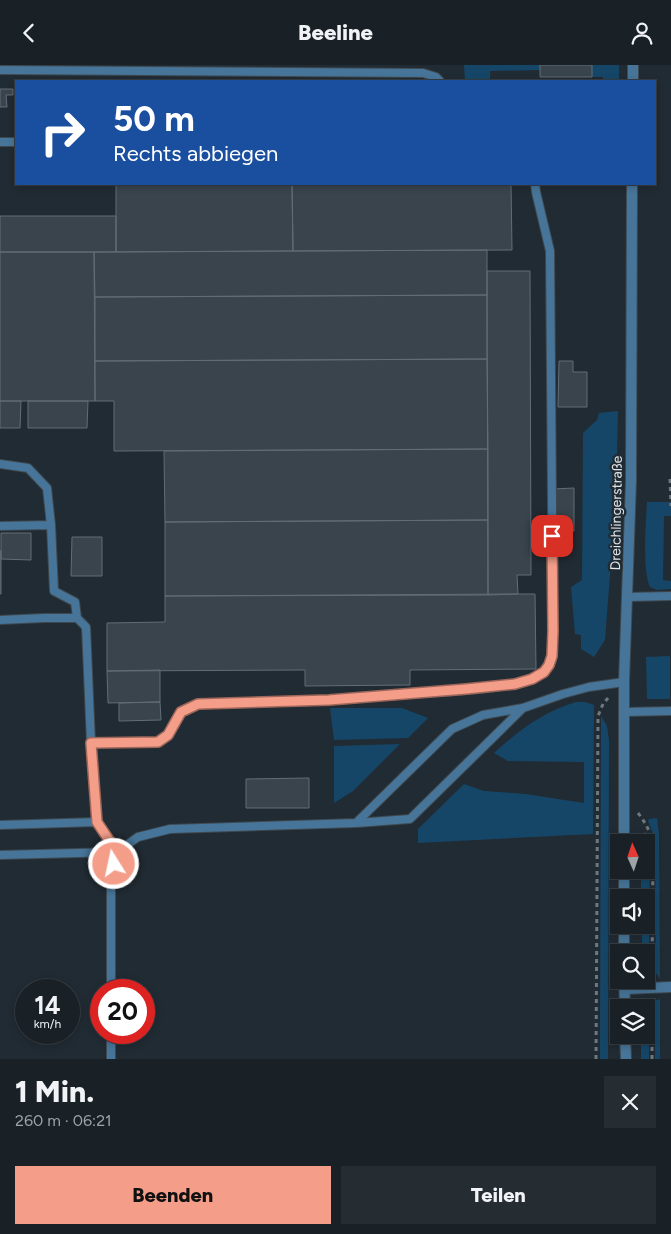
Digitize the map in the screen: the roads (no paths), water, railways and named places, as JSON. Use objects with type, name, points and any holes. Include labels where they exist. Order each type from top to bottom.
[{"type":"street","points":[[633,65],[633,80]]},
{"type":"street","name":"Dreichlingerstraße","points":[[624,834],[624,682],[631,472],[632,185]]},
{"type":"street","points":[[655,987],[671,987]]},
{"type":"street","points":[[625,1044],[626,1059]]},
{"type":"lane","points":[[0,70],[120,68],[423,73],[436,77],[439,80]]},
{"type":"lane","points":[[0,142],[15,142]]},
{"type":"lane","points":[[91,743],[158,742],[168,735],[181,712],[198,704],[329,700],[466,689],[515,684],[532,679],[544,672],[552,656],[553,631],[550,251],[535,185]]},
{"type":"lane","points":[[0,464],[28,468],[47,488],[54,591],[75,602],[77,618],[86,627],[91,743],[97,822],[117,852],[110,876],[111,979]]},
{"type":"lane","points":[[0,526],[51,525]]},
{"type":"lane","points":[[628,597],[671,596]]},
{"type":"lane","points":[[0,619],[77,618]]},
{"type":"lane","points":[[356,823],[452,729],[483,715],[523,708],[589,687],[624,682]]},
{"type":"lane","points":[[0,855],[117,852],[138,837],[170,829],[356,823],[410,819],[523,708]]},
{"type":"lane","points":[[624,712],[671,711]]},
{"type":"lane","points":[[0,825],[97,822]]},
{"type":"lane","points":[[111,1044],[111,1059]]}]
